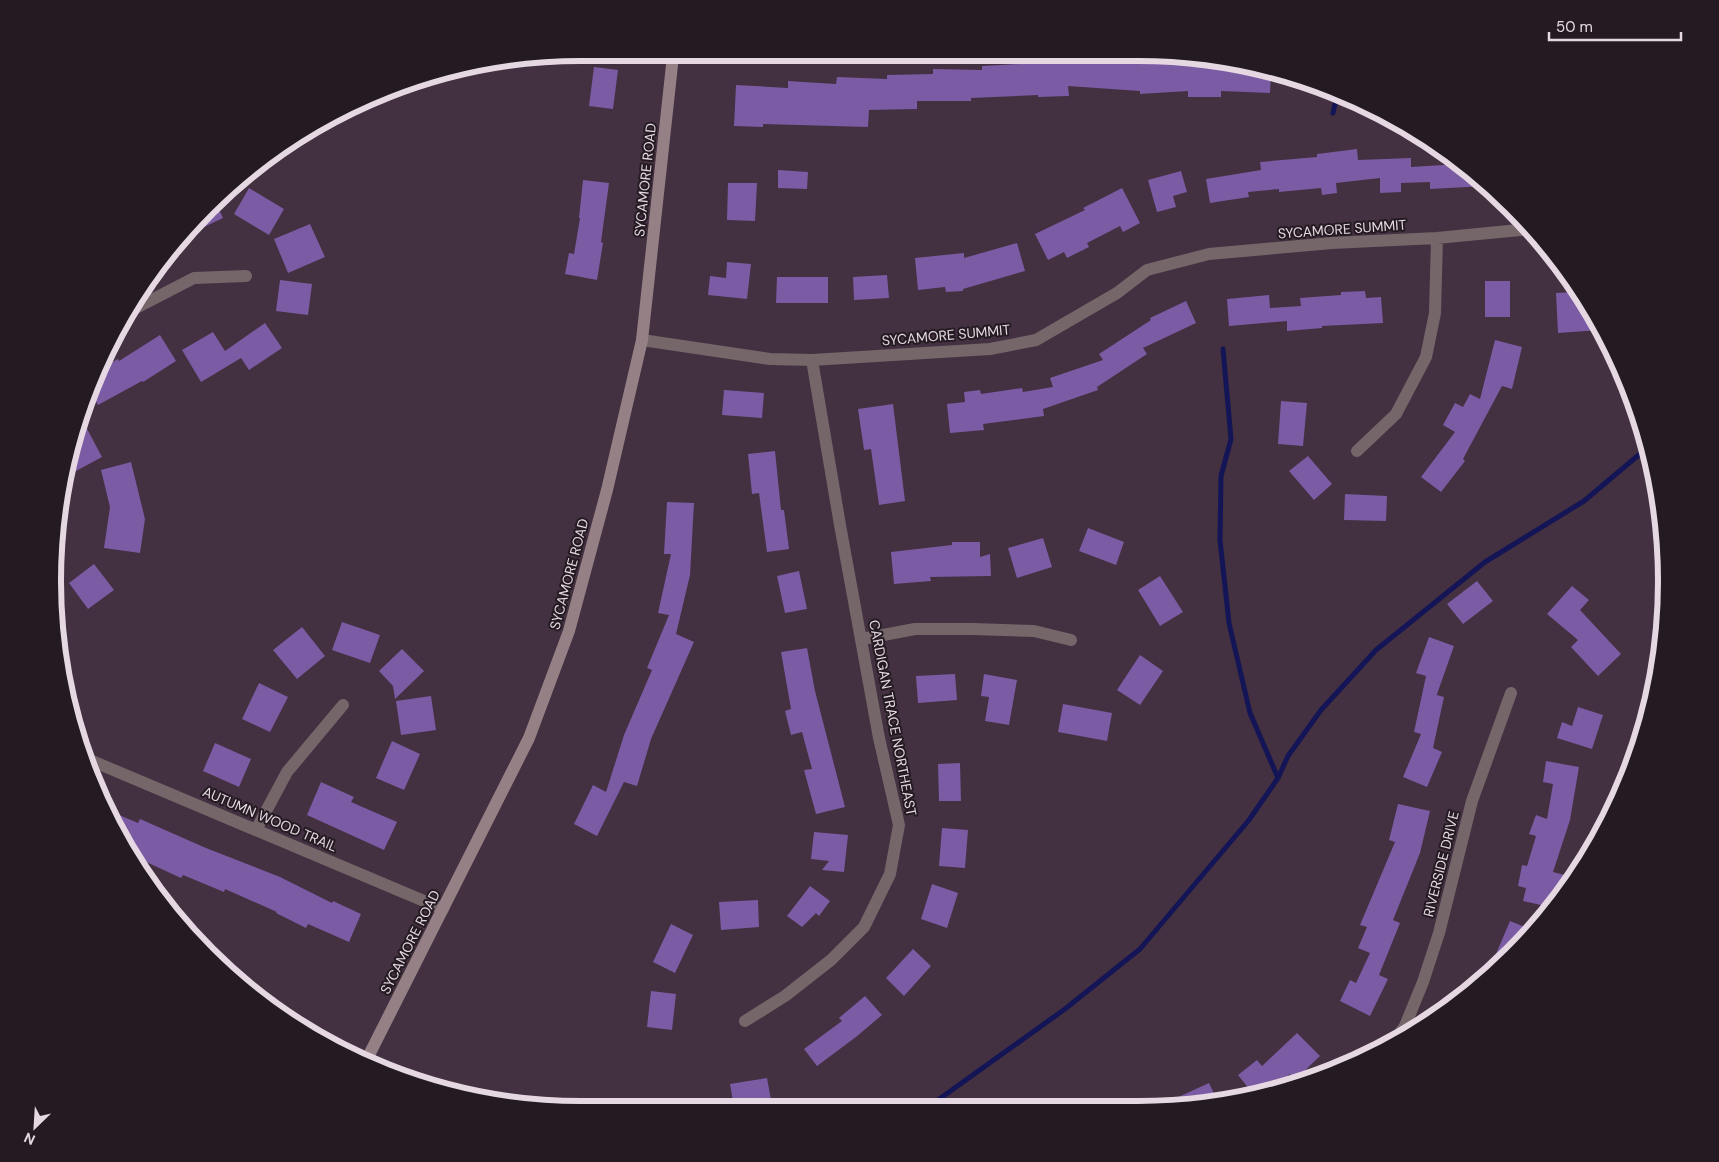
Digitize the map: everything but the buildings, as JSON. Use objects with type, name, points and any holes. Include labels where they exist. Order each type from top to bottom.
[{"type":"street","name":"SYCAMORE ROAD","points":[[369,1055],[529,738],[569,632],[607,490],[642,340],[672,61]]},
{"type":"street","name":"SYCAMORE SUMMIT","points":[[642,340],[770,359],[812,360],[990,349],[1036,340],[1117,293],[1147,270],[1209,254],[1332,243],[1437,238],[1522,231]]},
{"type":"street","points":[[1358,451],[1396,414],[1426,357],[1435,313],[1437,238]]},
{"type":"street","points":[[141,306],[194,278],[246,276]]},
{"type":"street","name":"CARDIGAN TRACE NORTHEAST","points":[[745,1021],[785,996],[831,960],[864,927],[890,874],[899,825],[879,738],[812,360]]},
{"type":"street","points":[[862,639],[915,629],[972,629],[1034,631],[1071,640]]},
{"type":"street","name":"RIVERSIDE DRIVE","points":[[1404,1027],[1426,974],[1439,933],[1472,801],[1511,693]]},
{"type":"street","points":[[256,830],[287,772],[342,705]]},
{"type":"street","name":"AUTUMN WOOD TRAIL","points":[[94,762],[443,909]]},
{"type":"waterway","points":[[1333,113],[1336,101]]},
{"type":"waterway","points":[[1223,349],[1231,439],[1221,476],[1220,540],[1229,623],[1250,713],[1278,778]]},
{"type":"waterway","points":[[937,1101],[1065,1009],[1140,949],[1249,820],[1278,778],[1288,756],[1321,710],[1376,650],[1485,562],[1584,501],[1642,453]]}]
